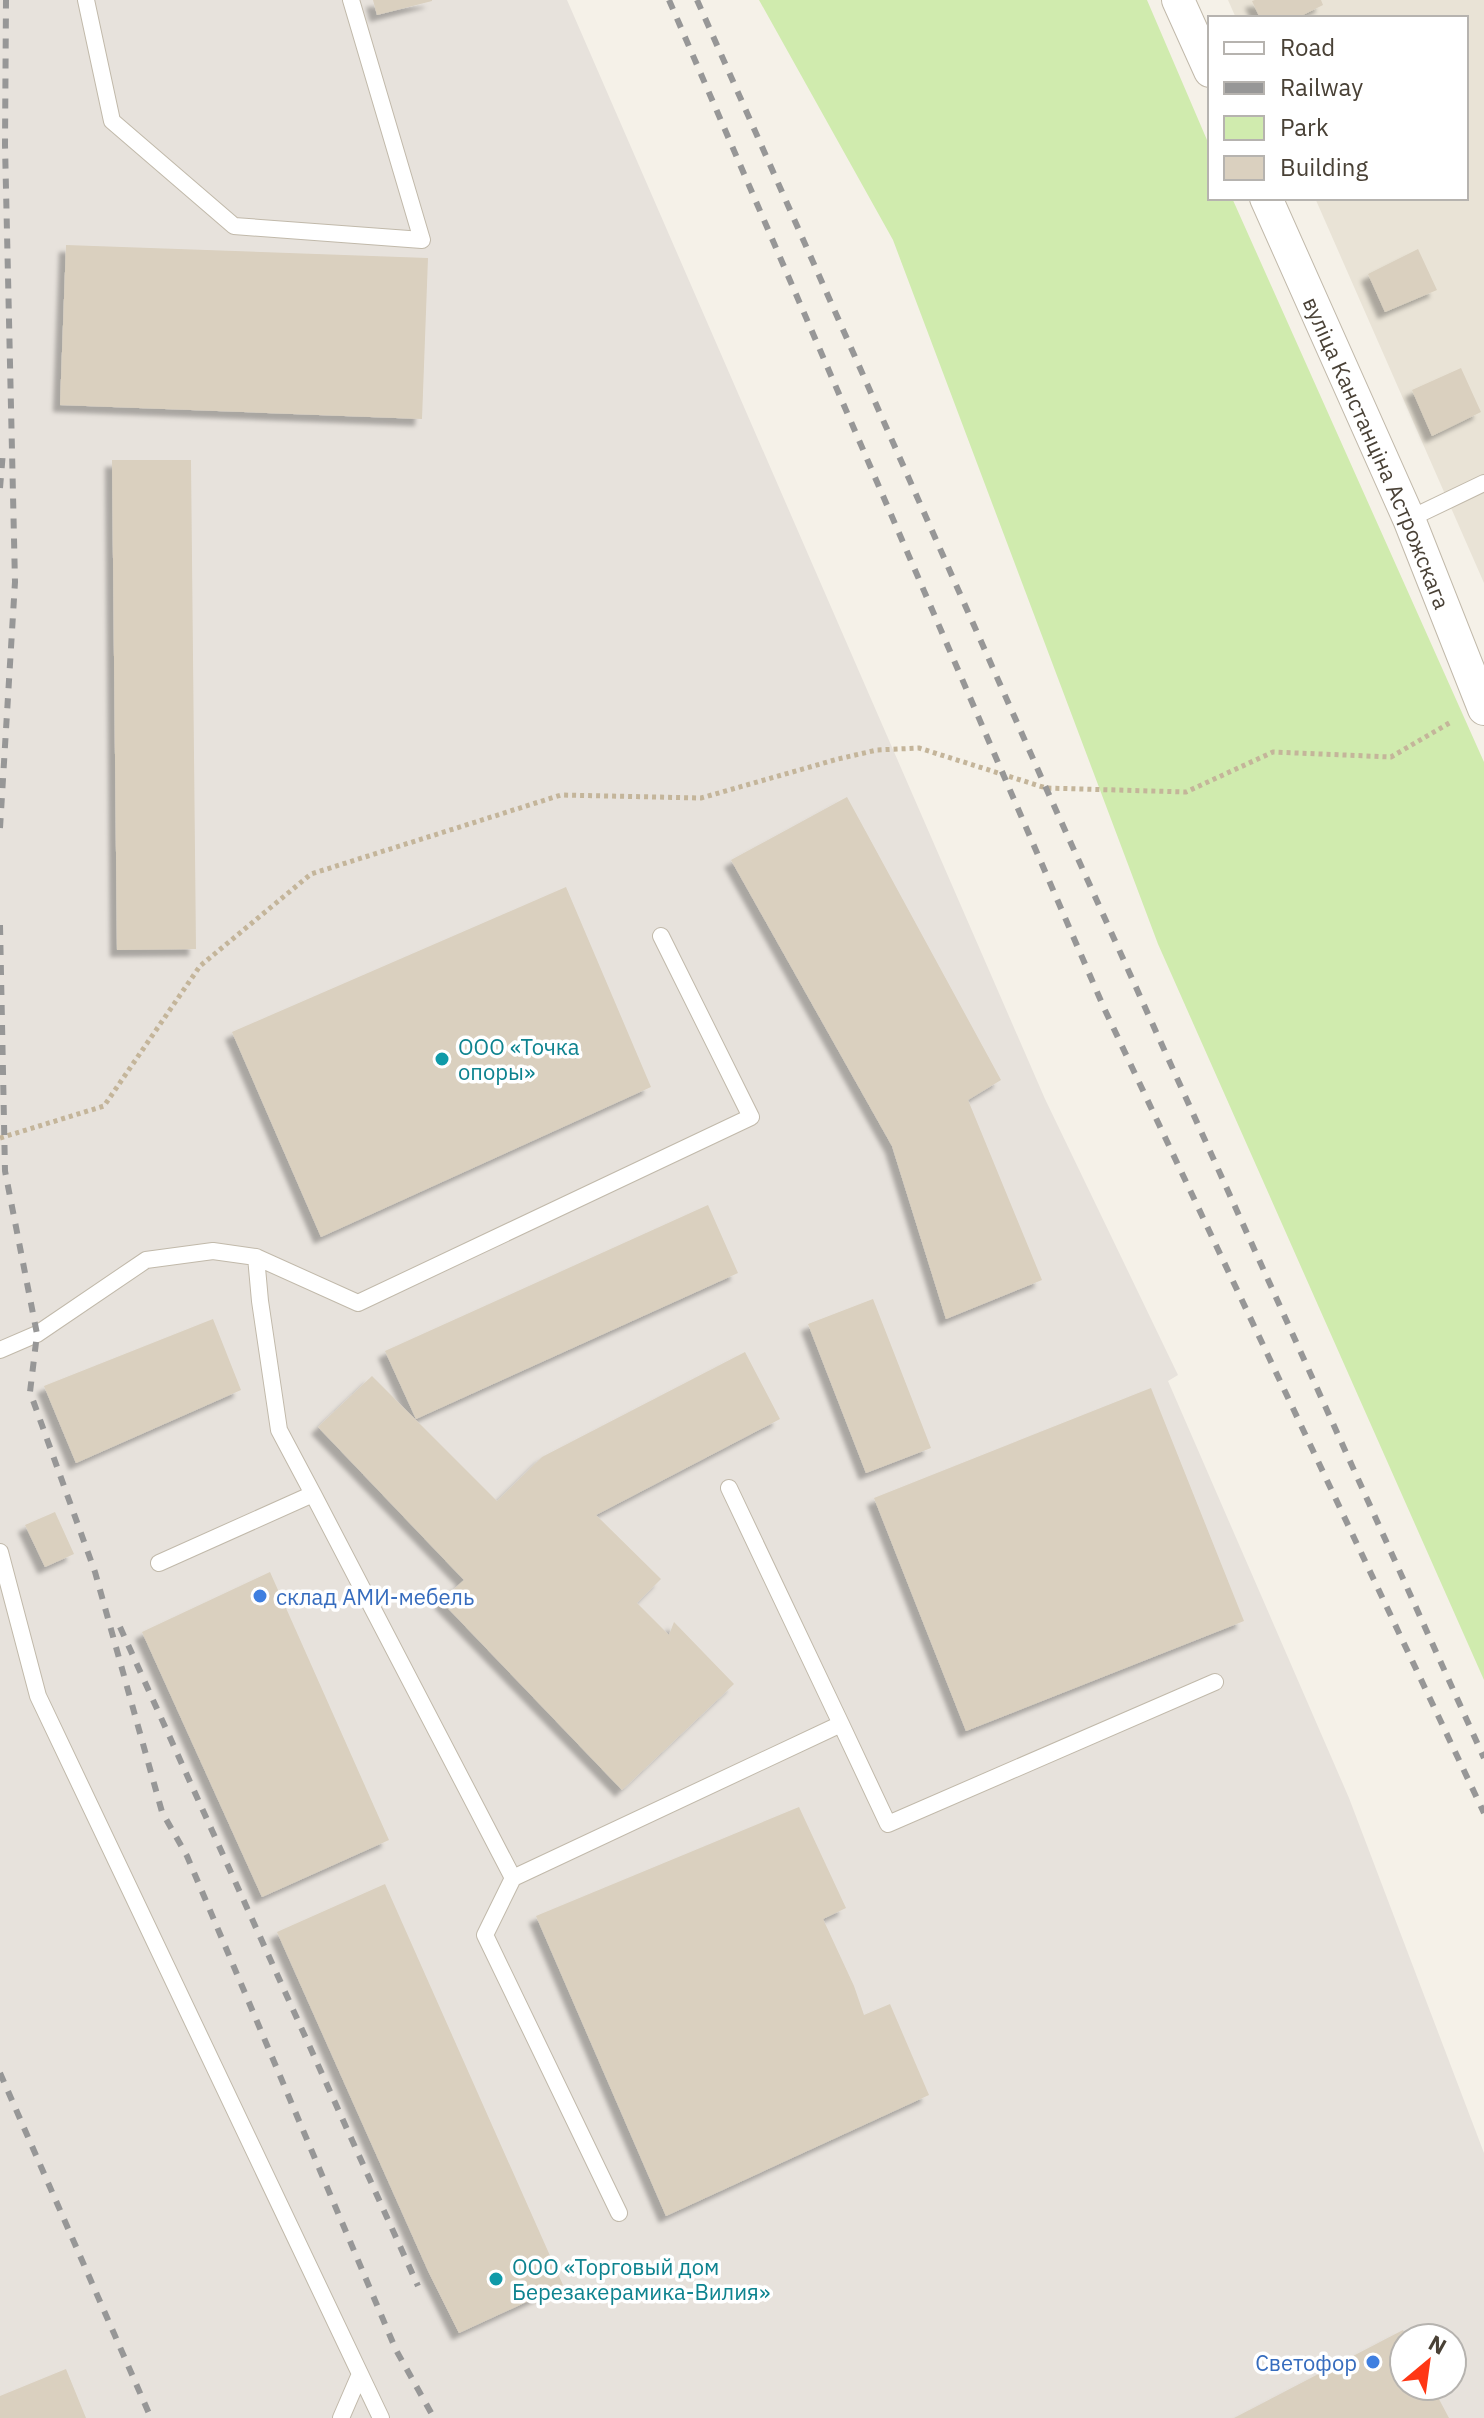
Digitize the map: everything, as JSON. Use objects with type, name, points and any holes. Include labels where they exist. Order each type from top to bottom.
[{"type":"street","points":[[1178,0],[1208,67]]},
{"type":"street","name":"вуліца Канстанціна Астрожскага","points":[[1267,200],[1409,519],[1484,709]]},
{"type":"lane","points":[[86,0],[112,121],[234,226],[422,240],[351,0]]},
{"type":"lane","points":[[1409,519],[1484,483]]},
{"type":"lane","points":[[0,1350],[37,1334],[146,1260],[213,1251],[256,1257],[358,1303],[751,1117],[661,936]]},
{"type":"lane","points":[[256,1257],[279,1430],[513,1878]]},
{"type":"lane","points":[[729,1488],[888,1824],[1215,1682]]},
{"type":"lane","points":[[159,1563],[313,1494]]},
{"type":"lane","points":[[0,1552],[38,1696],[381,2418]]},
{"type":"lane","points":[[619,2213],[485,1935],[513,1878],[841,1724]]},
{"type":"lane","points":[[341,2418],[360,2374]]},
{"type":"path","points":[[0,1138],[104,1106],[200,966],[311,874],[561,795],[701,798],[877,750],[919,748],[1046,788],[1186,792],[1273,752],[1391,757],[1462,716],[1470,677]]},
{"type":"shaded area","points":[[0,0],[567,0],[1045,1099],[1178,1375],[1168,1381],[1349,1798],[1484,2153],[1484,2418],[0,2418]]},
{"type":"shaded area","points":[[1228,0],[1484,0],[1484,583],[1316,200],[1468,200],[1468,16],[1235,16]]},
{"type":"green space","points":[[759,0],[1147,0],[1208,142],[1208,200],[1233,200],[1484,762],[1484,1680],[1158,944],[893,240]]},
{"type":"building","points":[[373,0],[432,0],[432,1],[377,15]]},
{"type":"building","points":[[1321,0],[1323,5],[1301,16],[1259,16],[1252,1]]},
{"type":"building","points":[[66,245],[428,258],[422,419],[60,405]]},
{"type":"building","points":[[1418,249],[1437,290],[1385,312],[1368,274]]},
{"type":"building","points":[[1461,368],[1481,412],[1432,436],[1412,390]]},
{"type":"building","points":[[112,460],[191,460],[196,949],[117,950]]},
{"type":"building","points":[[847,797],[1001,1080],[968,1100],[1042,1280],[946,1319],[892,1146],[731,860]]},
{"type":"building","name":"ООО «Точка опоры»","points":[[566,887],[651,1087],[321,1237],[232,1032]]},
{"type":"building","points":[[708,1205],[738,1273],[416,1419],[385,1351]]},
{"type":"building","points":[[873,1299],[931,1448],[866,1473],[808,1324]]},
{"type":"building","points":[[213,1319],[241,1390],[76,1463],[44,1386]]},
{"type":"building","points":[[745,1352],[780,1419],[596,1515],[661,1579],[637,1603],[669,1635],[674,1622],[734,1684],[622,1790],[441,1601],[464,1580],[318,1427],[372,1376],[497,1501],[542,1457]]},
{"type":"building","points":[[1151,1388],[1244,1621],[966,1731],[874,1498]]},
{"type":"building","points":[[55,1512],[74,1554],[45,1567],[25,1525]]},
{"type":"building","points":[[270,1572],[389,1840],[262,1897],[142,1632]]},
{"type":"building","points":[[799,1807],[846,1908],[823,1919],[864,2015],[890,2004],[929,2095],[666,2216],[536,1916]]},
{"type":"building","points":[[385,1884],[563,2285],[459,2333],[429,2273],[277,1932]]},
{"type":"building","name":"Светофор","points":[[1388,2338],[1388,2402],[1440,2402],[1449,2418],[1234,2418]]},
{"type":"building","points":[[66,2369],[86,2418],[0,2418],[0,2396]]},
{"type":"railway","points":[[0,828],[15,582],[5,145],[6,0]]},
{"type":"railway","points":[[669,0],[1104,1008],[1484,1813]]},
{"type":"railway","points":[[697,0],[1046,788],[1484,1758]]},
{"type":"railway","points":[[0,488],[3,452]]},
{"type":"railway","points":[[0,925],[5,1171],[37,1334],[30,1392],[95,1572],[162,1812],[187,1856],[396,2350],[434,2418]]},
{"type":"railway","points":[[120,1627],[418,2286]]},
{"type":"railway","points":[[0,2073],[151,2418]]},
{"type":"place","name":"ООО «Точка опоры»","points":[[442,1059]]},
{"type":"place","name":"склад АМИ-мебель","points":[[260,1596]]},
{"type":"place","name":"ООО «Торговый дом Березакерамика-Вилия»","points":[[496,2279]]},
{"type":"place","name":"Светофор","points":[[1373,2362]]}]
